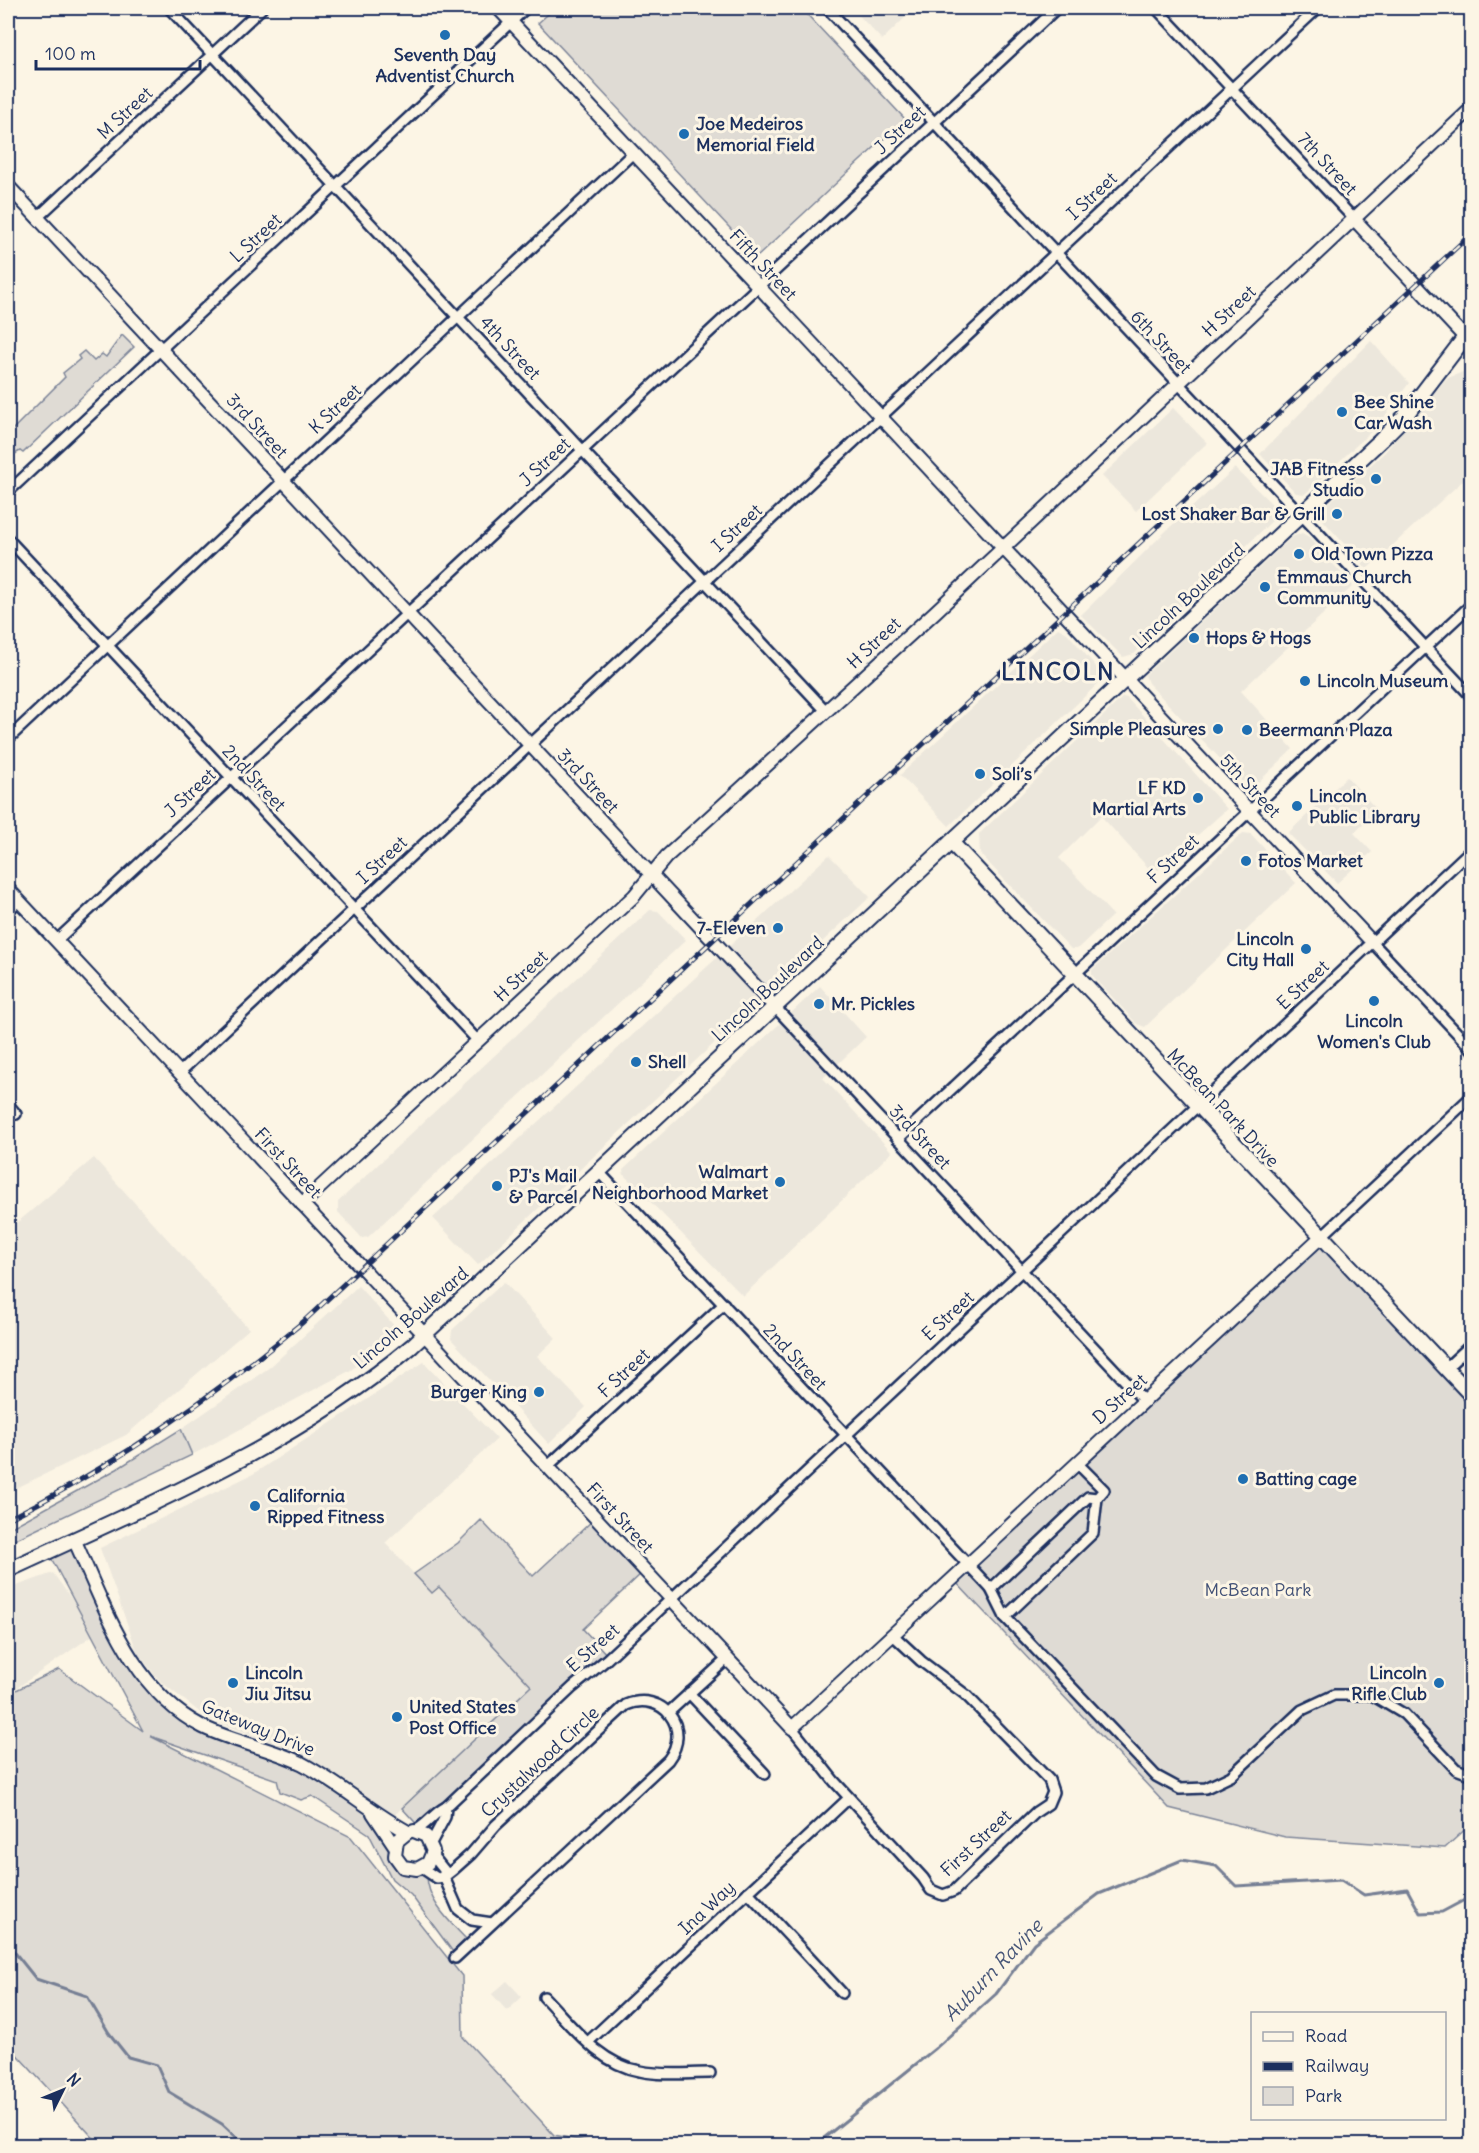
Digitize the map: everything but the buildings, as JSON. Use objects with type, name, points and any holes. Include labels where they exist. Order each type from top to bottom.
[{"type":"main road","name":"Lincoln Boulevard","points":[[8,1570],[243,1460],[347,1395],[424,1335],[1405,416],[1469,337]]},
{"type":"main road","name":"McBean Park Drive","points":[[951,842],[1472,1396]]},
{"type":"street","name":"4th Street","points":[[169,8],[827,712]]},
{"type":"street","name":"M Street","points":[[37,218],[262,8]]},
{"type":"street","name":"Fifth Street","points":[[498,8],[1003,547]]},
{"type":"street","name":"L Street","points":[[8,492],[526,8]]},
{"type":"street","name":"6th Street","points":[[827,8],[1472,697]]},
{"type":"street","name":"J Street","points":[[56,941],[1057,8]]},
{"type":"street","name":"7th Street","points":[[1156,8],[1354,219],[1469,337]]},
{"type":"street","name":"I Street","points":[[179,1073],[1318,8]]},
{"type":"street","name":"H Street","points":[[302,1204],[634,896],[675,849],[827,712],[1472,108]]},
{"type":"street","name":"K Street","points":[[8,739],[633,153]]},
{"type":"street","name":"3rd Street","points":[[8,186],[1144,1401]]},
{"type":"street","name":"2nd Street","points":[[8,539],[477,1040]]},
{"type":"street","name":"5th Street","points":[[1003,547],[1472,1049]]},
{"type":"street","name":"F Street","points":[[898,1139],[1472,604]]},
{"type":"street","name":"E Street","points":[[411,1832],[420,1829],[438,1811],[446,1807],[1472,849]]},
{"type":"street","name":"First Street","points":[[8,889],[792,1728],[849,1798],[923,1878],[931,1890],[943,1895],[954,1891],[1036,1812],[1048,1804],[1053,1792],[1048,1780],[966,1695],[921,1661],[893,1635]]},
{"type":"street","points":[[8,910],[18,901]]},
{"type":"street","name":"D Street","points":[[792,1728],[1472,1096]]},
{"type":"street","points":[[8,1104],[16,1114]]},
{"type":"street","name":"2nd Street","points":[[599,1172],[991,1589],[1005,1617],[1155,1776],[1180,1789],[1206,1788],[1231,1776],[1302,1710],[1334,1695],[1372,1695],[1404,1714],[1456,1769],[1471,1775]]},
{"type":"street","name":"F Street","points":[[548,1466],[724,1304]]},
{"type":"street","points":[[1446,1368],[1472,1344]]},
{"type":"street","points":[[1005,1617],[1093,1533],[1096,1498],[1104,1490],[1077,1463]]},
{"type":"street","points":[[991,1589],[1088,1497],[1096,1498]]},
{"type":"street","name":"Gateway Drive","points":[[74,1539],[117,1634],[142,1675],[166,1702],[205,1728],[299,1762],[329,1779],[372,1812],[411,1832]]},
{"type":"street","points":[[455,1958],[668,1760],[675,1750],[678,1731],[669,1712],[727,1659]]},
{"type":"street","points":[[689,1693],[765,1774]]},
{"type":"street","name":"Crystalwood Circle","points":[[444,1877],[621,1708],[644,1701],[658,1704],[669,1712]]},
{"type":"street","name":"Ina Way","points":[[588,2042],[849,1798]]},
{"type":"street","name":"E Street","points":[[432,1849],[445,1817],[446,1807]]},
{"type":"street","name":"Gateway Drive","points":[[372,1812],[395,1846]]},
{"type":"street","points":[[444,1877],[437,1878],[422,1868],[408,1869],[400,1864],[395,1856],[395,1846],[400,1837],[411,1832],[423,1834],[444,1870],[444,1877],[464,1915],[479,1922],[492,1923]]},
{"type":"street","points":[[422,1868],[432,1849]]},
{"type":"street","points":[[748,1892],[842,1992]]},
{"type":"street","points":[[544,1997],[588,2042],[613,2062],[641,2072],[710,2073]]},
{"type":"shaded area","points":[[852,8],[915,8],[882,40]]},
{"type":"shaded area","points":[[1371,341],[1409,383],[1380,423],[1305,494],[1296,493],[1260,454]]},
{"type":"shaded area","points":[[1465,371],[1471,373],[1471,473],[1367,569],[1321,518],[1320,511],[1385,452],[1446,379]]},
{"type":"shaded area","points":[[1173,408],[1207,443],[1136,511],[1102,476]]},
{"type":"shaded area","points":[[1235,468],[1275,507],[1278,513],[1134,654],[1123,657],[1081,615],[1169,528]]},
{"type":"shaded area","points":[[1302,533],[1309,537],[1353,586],[1241,691],[1293,749],[1250,790],[1148,683],[1145,675],[1292,537]]},
{"type":"shaded area","points":[[1058,628],[1067,633],[1105,677],[949,826],[900,775]]},
{"type":"shaded area","points":[[1123,697],[1127,698],[1227,809],[1154,874],[1101,816],[1059,858],[1113,915],[1077,949],[1071,949],[980,854],[979,834]]},
{"type":"shaded area","points":[[1347,777],[1378,811],[1354,833],[1372,852],[1337,883],[1288,833]]},
{"type":"shaded area","points":[[1243,833],[1251,834],[1296,883],[1145,1027],[1137,1024],[1092,975],[1092,970]]},
{"type":"shaded area","points":[[829,855],[870,897],[478,1265],[433,1218]]},
{"type":"shaded area","points":[[650,910],[658,911],[686,940],[368,1237],[362,1238],[338,1212],[338,1202]]},
{"type":"shaded area","points":[[820,986],[866,1037],[823,1078],[892,1152],[743,1296],[624,1175],[623,1170]]},
{"type":"shaded area","points":[[94,1158],[249,1329],[126,1435],[8,1492],[8,1221],[13,1226]]},
{"type":"shaded area","points":[[504,1282],[556,1338],[537,1356],[586,1407],[549,1444],[451,1339],[452,1330]]},
{"type":"shaded area","points":[[358,1286],[399,1331],[351,1370],[192,1455],[181,1429],[270,1367]]},
{"type":"shaded area","points":[[424,1362],[497,1439],[385,1543],[432,1593],[439,1587],[532,1686],[387,1822],[346,1788],[274,1743],[207,1718],[160,1681],[138,1654],[100,1548],[253,1474]]},
{"type":"shaded area","points":[[53,1573],[96,1633],[8,1694],[8,1589]]},
{"type":"shaded area","points":[[507,1981],[522,1997],[507,2011],[492,1994]]},
{"type":"green space","points":[[555,8],[801,8],[905,119],[757,257],[538,23]]},
{"type":"green space","points":[[122,335],[134,347],[23,453],[20,451],[8,458],[8,434],[65,377],[63,373],[80,359],[78,356],[84,351],[94,361],[102,354],[106,357]]},
{"type":"green space","name":"McBean Park","points":[[1320,1242],[1471,1406],[1471,1824],[1445,1848],[1285,1837],[1169,1808],[955,1581]]},
{"type":"green space","points":[[181,1429],[192,1455],[8,1543],[8,1529],[117,1469]]},
{"type":"green space","points":[[481,1520],[533,1576],[593,1520],[643,1572],[583,1629],[608,1656],[449,1802],[424,1832],[402,1808],[531,1686],[439,1587],[432,1593],[414,1574],[458,1543]]},
{"type":"green space","points":[[71,1545],[114,1635],[196,1727],[290,1761],[344,1793],[383,1823],[390,1855],[427,1873],[434,1901],[466,1939],[453,1952],[411,1895],[392,1879],[369,1834],[312,1796],[301,1800],[280,1792],[277,1780],[150,1736],[351,1837],[462,1976],[463,2037],[554,2135],[605,2145],[100,2145],[8,2045],[8,1694],[59,1669],[143,1731],[49,1554]]},
{"type":"waterway","name":"Auburn Ravine","points":[[814,2146],[936,2048],[996,1994],[1034,1943],[1099,1894],[1182,1860],[1216,1866],[1236,1886],[1341,1880],[1364,1895],[1407,1889],[1420,1913],[1442,1912],[1472,1896]]},
{"type":"waterway","name":"Auburn Ravine","points":[[8,1944],[36,1979],[87,1996],[109,2033],[128,2057],[157,2065],[169,2092],[222,2124],[246,2146]]},
{"type":"railway","points":[[8,1519],[86,1477],[161,1429],[303,1322],[1472,233]]},
{"type":"place","name":"Seventh Day Adventist Church","points":[[445,35]]},
{"type":"place","name":"Joe Medeiros Memorial Field","points":[[684,134]]},
{"type":"place","name":"Bee Shine Car Wash","points":[[1342,412]]},
{"type":"place","name":"JAB Fitness Studio","points":[[1376,479]]},
{"type":"place","name":"Lost Shaker Bar & Grill","points":[[1337,514]]},
{"type":"place","name":"Old Town Pizza","points":[[1299,554]]},
{"type":"place","name":"Emmaus Church Community","points":[[1265,587]]},
{"type":"place","name":"Hops & Hogs","points":[[1194,638]]},
{"type":"place","name":"Lincoln Museum","points":[[1305,681]]},
{"type":"place","name":"Simple Pleasures","points":[[1218,729]]},
{"type":"place","name":"Beermann Plaza","points":[[1247,730]]},
{"type":"place","name":"Soli’s","points":[[980,774]]},
{"type":"place","name":"LF KD Martial Arts","points":[[1198,798]]},
{"type":"place","name":"Lincoln Public Library","points":[[1297,806]]},
{"type":"place","name":"Fotos Market","points":[[1246,861]]},
{"type":"place","name":"7-Eleven","points":[[778,928]]},
{"type":"place","name":"Lincoln City Hall","points":[[1306,949]]},
{"type":"place","name":"Lincoln Women's Club","points":[[1374,1001]]},
{"type":"place","name":"Mr. Pickles","points":[[819,1004]]},
{"type":"place","name":"Shell","points":[[636,1062]]},
{"type":"place","name":"Walmart Neighborhood Market","points":[[780,1182]]},
{"type":"place","name":"PJ's Mail & Parcel","points":[[497,1186]]},
{"type":"place","name":"Burger King","points":[[539,1392]]},
{"type":"place","name":"Batting cage","points":[[1243,1479]]},
{"type":"place","name":"California Ripped Fitness","points":[[255,1506]]},
{"type":"place","name":"Lincoln Jiu Jitsu","points":[[233,1683]]},
{"type":"place","name":"Lincoln Rifle Club","points":[[1439,1683]]},
{"type":"place","name":"United States Post Office","points":[[397,1717]]},
{"type":"district","name":"LINCOLN","points":[[1058,672]]}]
